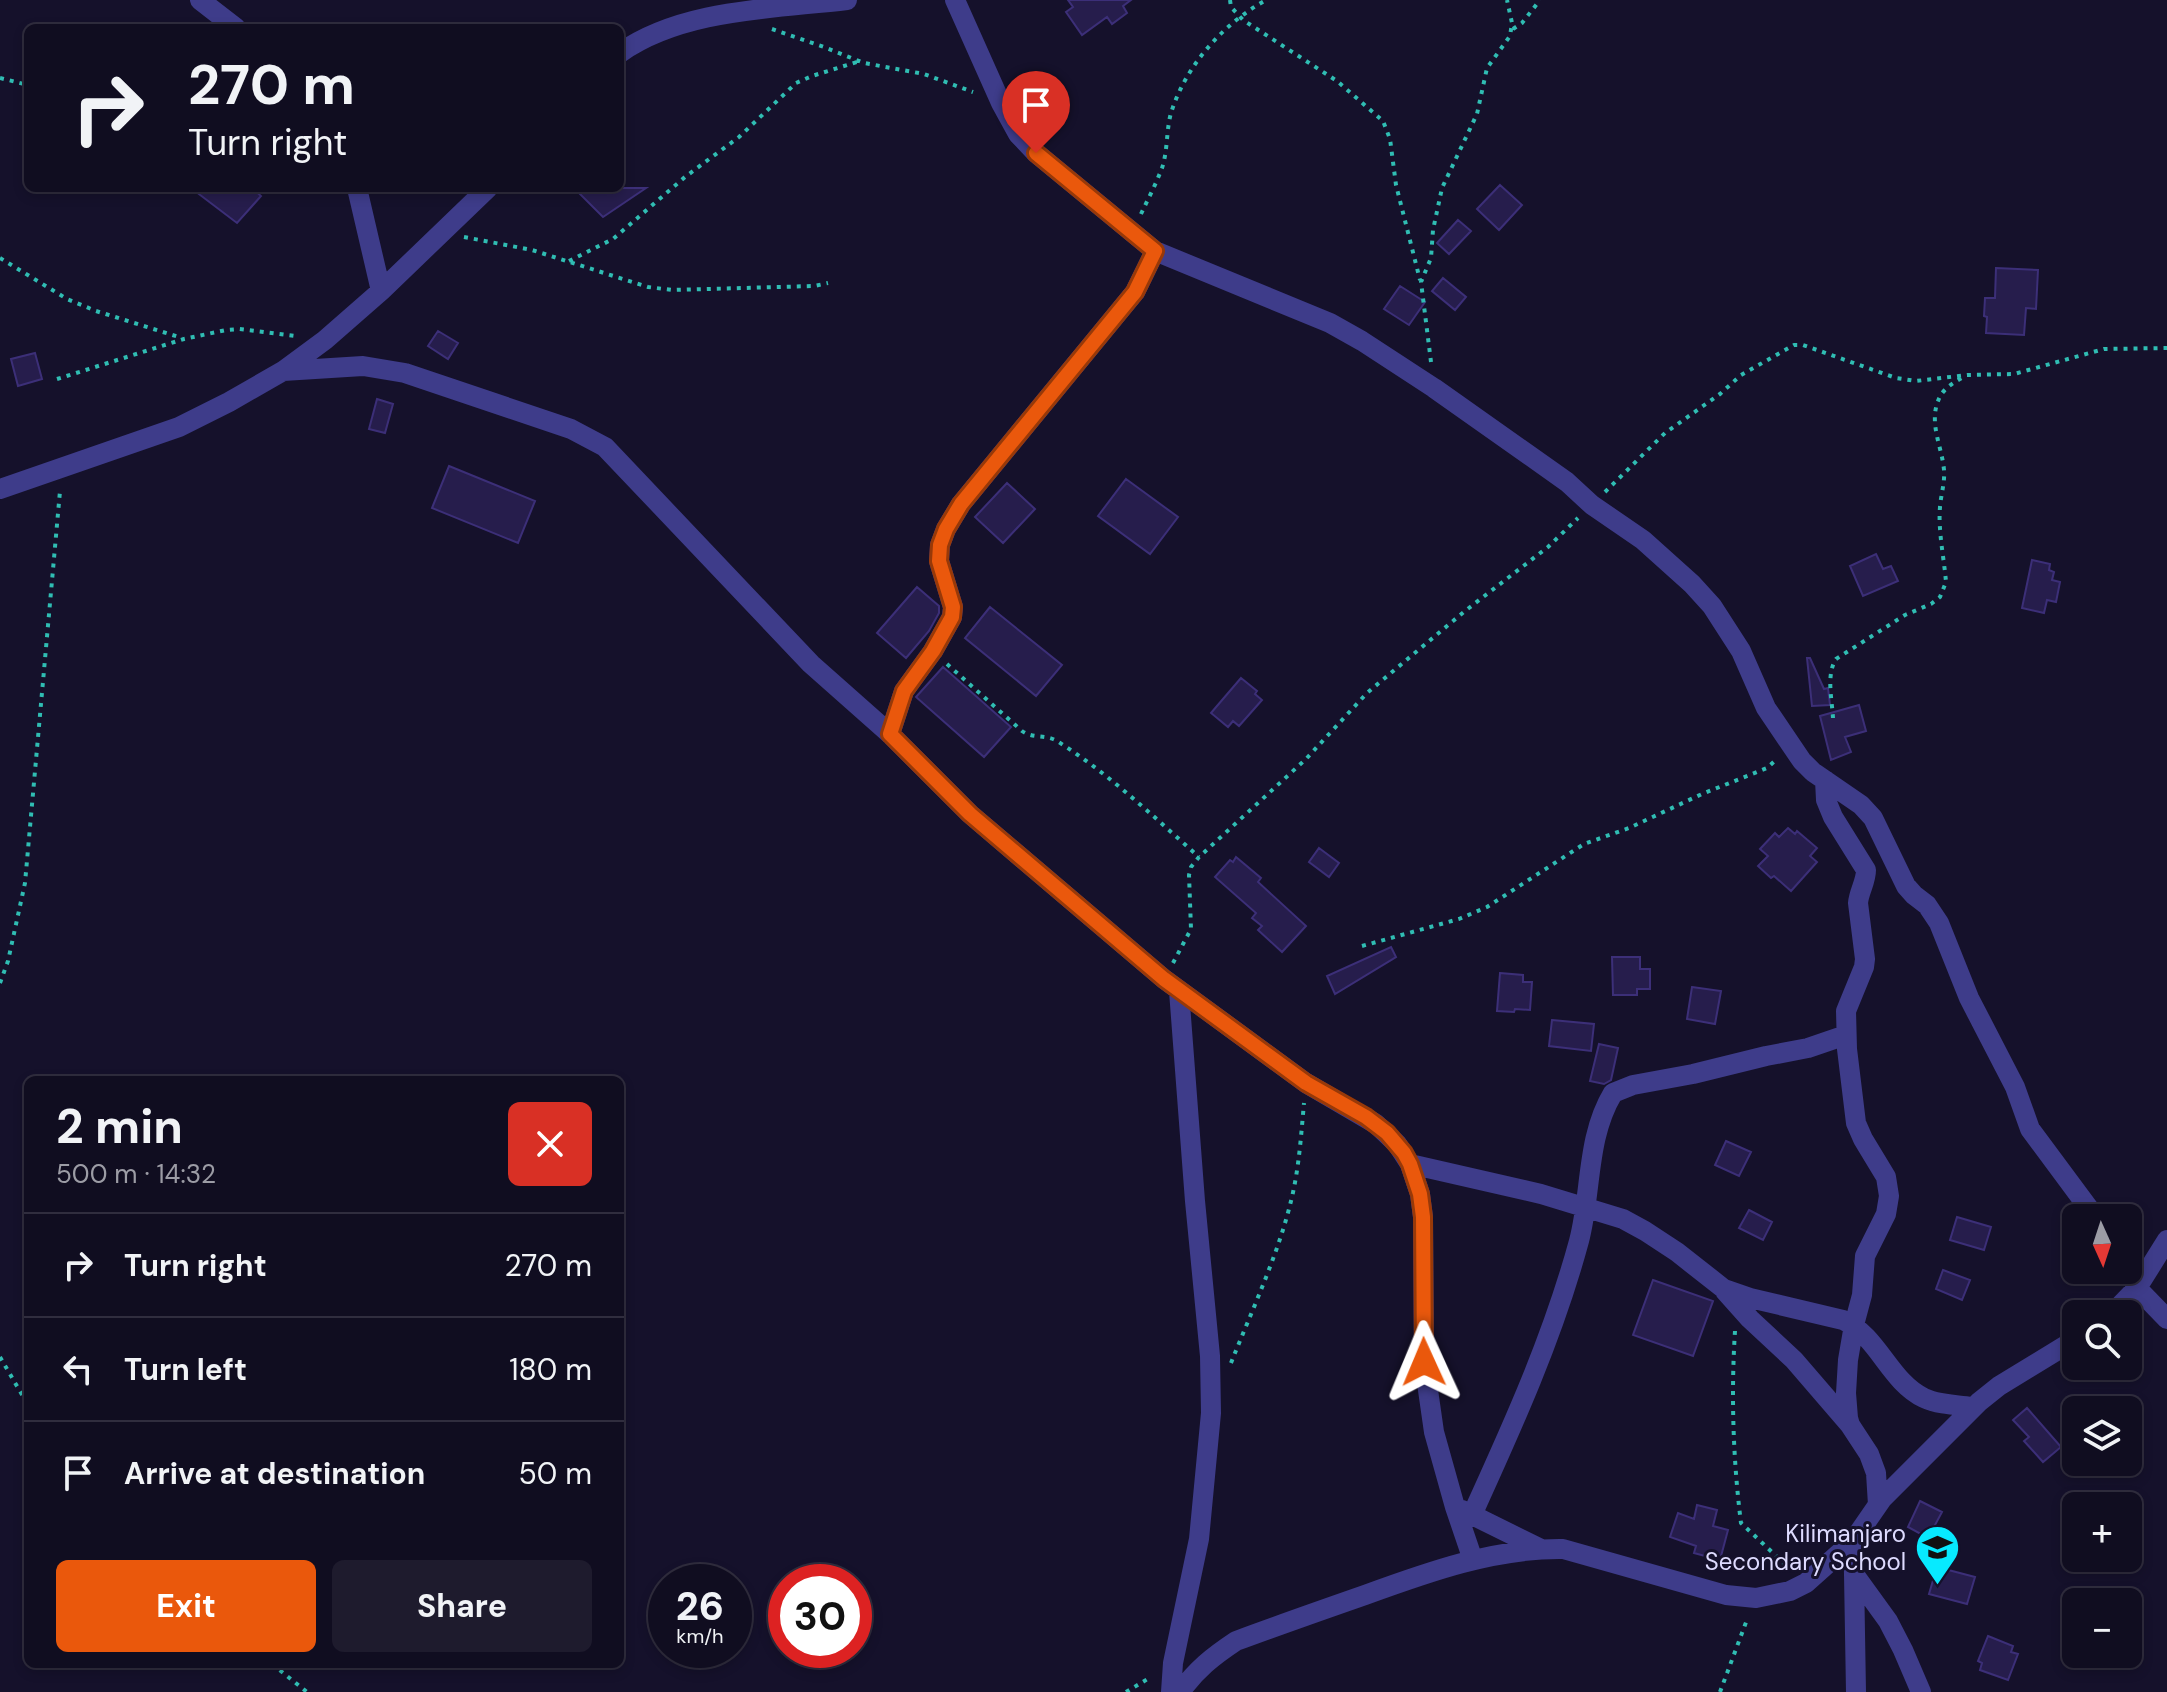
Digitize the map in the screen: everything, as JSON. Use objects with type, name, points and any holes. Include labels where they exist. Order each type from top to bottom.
[{"type":"street","points":[[200,0],[231,24]]},
{"type":"street","points":[[624,50],[638,40],[682,23],[736,13],[847,0]]},
{"type":"street","points":[[955,0],[1018,134],[1036,153],[1135,236],[1155,251],[1330,323],[1362,341],[1567,482],[1592,505],[1643,540],[1707,600],[1741,651],[1766,708],[1791,745],[1813,772],[1861,805],[1873,818],[1906,886],[1935,915],[1969,998],[2015,1087],[2030,1129],[2086,1204]]},
{"type":"street","points":[[358,192],[381,291]]},
{"type":"street","points":[[0,489],[179,427],[283,371],[325,340],[381,291],[484,192]]},
{"type":"street","points":[[890,734],[904,691],[933,651],[952,617],[953,607],[939,561],[940,545],[946,529],[961,504],[1135,292],[1155,251]]},
{"type":"street","points":[[283,371],[363,366],[405,373],[571,429],[605,447],[811,664],[890,734],[970,814],[1172,985],[1306,1083],[1376,1124],[1397,1144],[1410,1164],[1420,1194],[1424,1233],[1423,1339],[1434,1432],[1464,1511],[1473,1560]]},
{"type":"street","points":[[1825,780],[1826,800],[1833,817],[1866,870],[1858,894],[1865,959],[1846,1011],[1846,1035],[1856,1123],[1886,1177],[1889,1196],[1886,1214],[1865,1256],[1862,1295],[1846,1379],[1850,1425]]},
{"type":"street","points":[[1171,1692],[1173,1663],[1199,1539],[1211,1413],[1210,1356],[1172,985]]},
{"type":"street","points":[[1464,1511],[1540,1361],[1578,1242],[1597,1126],[1613,1093],[1633,1085],[1808,1048],[1846,1035]]},
{"type":"street","points":[[1410,1164],[1541,1194],[1623,1219],[1677,1252],[1730,1297],[1794,1360],[1850,1425],[1869,1454],[1876,1473],[1878,1505]]},
{"type":"street","points":[[2142,1268],[2167,1240]]},
{"type":"street","points":[[2136,1284],[2167,1319]]},
{"type":"street","points":[[1730,1297],[1750,1298],[1843,1320],[1865,1334],[1911,1391],[1927,1400],[1974,1407]]},
{"type":"street","points":[[1180,1692],[1196,1671],[1236,1641],[1422,1574],[1473,1560],[1541,1549],[1563,1549],[1726,1595],[1756,1598],[1790,1591],[1806,1583],[1853,1541],[1878,1505],[1974,1407],[1999,1386],[2062,1348]]},
{"type":"street","points":[[1464,1511],[1541,1549]]},
{"type":"street","points":[[1853,1541],[1856,1692]]},
{"type":"street","points":[[1854,1574],[1888,1621],[1921,1692]]},
{"type":"path","points":[[1230,0],[1231,7],[1253,27],[1308,60],[1383,121],[1390,139],[1396,185],[1421,282],[1434,388]]},
{"type":"path","points":[[1135,236],[1137,223],[1161,171],[1172,112],[1188,74],[1240,16],[1266,0]]},
{"type":"path","points":[[1507,0],[1513,29]]},
{"type":"path","points":[[1421,282],[1431,258],[1442,188],[1477,114],[1487,68],[1513,29],[1522,23],[1540,0]]},
{"type":"path","points":[[736,13],[860,61],[948,81],[1001,103]]},
{"type":"path","points":[[567,262],[613,239],[685,177],[739,137],[796,83],[860,61]]},
{"type":"path","points":[[0,78],[24,84]]},
{"type":"path","points":[[442,232],[532,250],[648,287],[672,290],[828,283]]},
{"type":"path","points":[[0,258],[67,299],[184,339]]},
{"type":"path","points":[[57,379],[184,339],[226,330],[325,340]]},
{"type":"path","points":[[1172,985],[1191,929],[1189,875],[1199,857],[1306,759],[1367,693],[1548,547],[1665,433],[1741,375],[1794,345],[1803,345],[1896,378],[1916,381],[2014,374],[2104,349],[2167,348]]},
{"type":"path","points":[[1833,718],[1830,673],[1836,659],[1905,615],[1931,604],[1944,589],[1940,508],[1944,474],[1935,415],[1938,401],[1945,390],[1967,375]]},
{"type":"path","points":[[0,983],[8,961],[25,883],[62,466]]},
{"type":"path","points":[[933,651],[1022,731],[1032,736],[1049,737],[1081,757],[1199,857]]},
{"type":"path","points":[[1362,946],[1459,919],[1487,907],[1584,844],[1629,828],[1767,768],[1791,745]]},
{"type":"path","points":[[1229,1369],[1291,1204],[1306,1083]]},
{"type":"path","points":[[1730,1297],[1741,1523],[1806,1583]]},
{"type":"path","points":[[0,1357],[24,1398]]},
{"type":"path","points":[[1720,1692],[1748,1616],[1774,1595]]},
{"type":"path","points":[[277,1668],[307,1692]]},
{"type":"building","points":[[1068,0],[1131,0],[1123,6],[1127,13],[1112,24],[1107,17],[1082,35],[1066,12],[1073,7]]},
{"type":"building","points":[[1500,185],[1522,205],[1499,230],[1477,209]]},
{"type":"building","points":[[624,188],[646,188],[603,217],[578,192],[624,192]]},
{"type":"building","points":[[196,192],[256,192],[261,196],[237,223]]},
{"type":"building","points":[[1458,220],[1471,231],[1449,254],[1437,243]]},
{"type":"building","points":[[1996,268],[2038,270],[2036,309],[2026,308],[2024,335],[1986,333],[1985,298],[1995,298]]},
{"type":"building","points":[[1443,278],[1466,297],[1455,310],[1432,291]]},
{"type":"building","points":[[1400,286],[1425,302],[1409,325],[1384,309]]},
{"type":"building","points":[[438,331],[458,343],[448,359],[428,346]]},
{"type":"building","points":[[35,353],[42,379],[18,386],[11,359]]},
{"type":"building","points":[[377,399],[393,404],[385,433],[369,429]]},
{"type":"building","points":[[449,466],[535,501],[518,543],[432,508]]},
{"type":"building","points":[[1126,479],[1178,517],[1150,554],[1098,516]]},
{"type":"building","points":[[1007,483],[1035,509],[1003,543],[975,517]]},
{"type":"building","points":[[1876,554],[1883,569],[1891,566],[1898,581],[1863,596],[1850,566]]},
{"type":"building","points":[[2032,560],[2050,564],[2049,570],[2054,572],[2052,580],[2060,582],[2056,602],[2047,600],[2044,613],[2022,608]]},
{"type":"building","points":[[917,587],[939,606],[939,613],[929,631],[906,658],[877,633]]},
{"type":"building","points":[[990,607],[1062,665],[1036,696],[965,638]]},
{"type":"building","points":[[1807,658],[1810,658],[1824,689],[1828,688],[1830,705],[1812,706]]},
{"type":"building","points":[[943,667],[1011,727],[984,757],[916,697]]},
{"type":"building","points":[[1241,678],[1257,691],[1255,694],[1262,700],[1239,726],[1233,721],[1228,727],[1211,713]]},
{"type":"building","points":[[1859,705],[1866,731],[1845,737],[1851,752],[1831,760],[1820,716]]},
{"type":"building","points":[[1788,828],[1795,834],[1797,831],[1817,848],[1810,856],[1817,862],[1791,891],[1758,866],[1768,856],[1760,849],[1775,833],[1779,837]]},
{"type":"building","points":[[1319,848],[1339,863],[1329,877],[1309,862]]},
{"type":"building","points":[[1236,857],[1261,878],[1258,882],[1306,926],[1282,952],[1258,930],[1262,926],[1252,918],[1256,913],[1215,877]]},
{"type":"building","points":[[1391,947],[1396,957],[1335,994],[1327,976]]},
{"type":"building","points":[[1612,957],[1640,957],[1640,969],[1650,969],[1650,989],[1637,989],[1637,995],[1613,995]]},
{"type":"building","points":[[1500,973],[1523,975],[1523,982],[1532,982],[1530,1010],[1497,1011]]},
{"type":"building","points":[[1692,987],[1721,991],[1715,1024],[1687,1019]]},
{"type":"building","points":[[1552,1020],[1594,1024],[1591,1051],[1549,1046]]},
{"type":"building","points":[[1599,1044],[1618,1048],[1611,1080],[1604,1084],[1590,1081]]},
{"type":"building","points":[[1726,1141],[1751,1152],[1739,1176],[1715,1165]]},
{"type":"building","points":[[1749,1210],[1772,1222],[1763,1240],[1739,1228]]},
{"type":"building","points":[[1957,1217],[1991,1227],[1984,1250],[1950,1240]]},
{"type":"building","points":[[1943,1270],[1970,1280],[1962,1300],[1936,1289]]},
{"type":"building","points":[[1653,1280],[1713,1301],[1693,1356],[1633,1335]]},
{"type":"building","points":[[2027,1408],[2061,1447],[2043,1462],[2024,1441],[2029,1437],[2013,1420]]},
{"type":"building","points":[[1920,1501],[1942,1512],[1928,1538],[1908,1527]]},
{"type":"building","points":[[1697,1505],[1717,1510],[1713,1526],[1728,1530],[1720,1560],[1694,1553],[1696,1546],[1670,1537],[1678,1513],[1694,1519]]},
{"type":"building","points":[[1937,1567],[1975,1577],[1967,1604],[1929,1594]]},
{"type":"building","points":[[1988,1636],[2013,1646],[2011,1652],[2018,1654],[2008,1680],[1980,1670],[1982,1663],[1978,1661]]},
{"type":"place","name":"Kilimanjaro Secondary School","points":[[1937,1586]]},
{"type":"route","points":[[1036,153],[1155,251],[1135,292],[961,504],[946,529],[940,545],[939,561],[953,607],[952,617],[933,651],[904,691],[890,734],[970,814],[1164,979],[1306,1083],[1366,1117],[1397,1144],[1410,1164],[1420,1194],[1423,1217],[1424,1362]]}]
